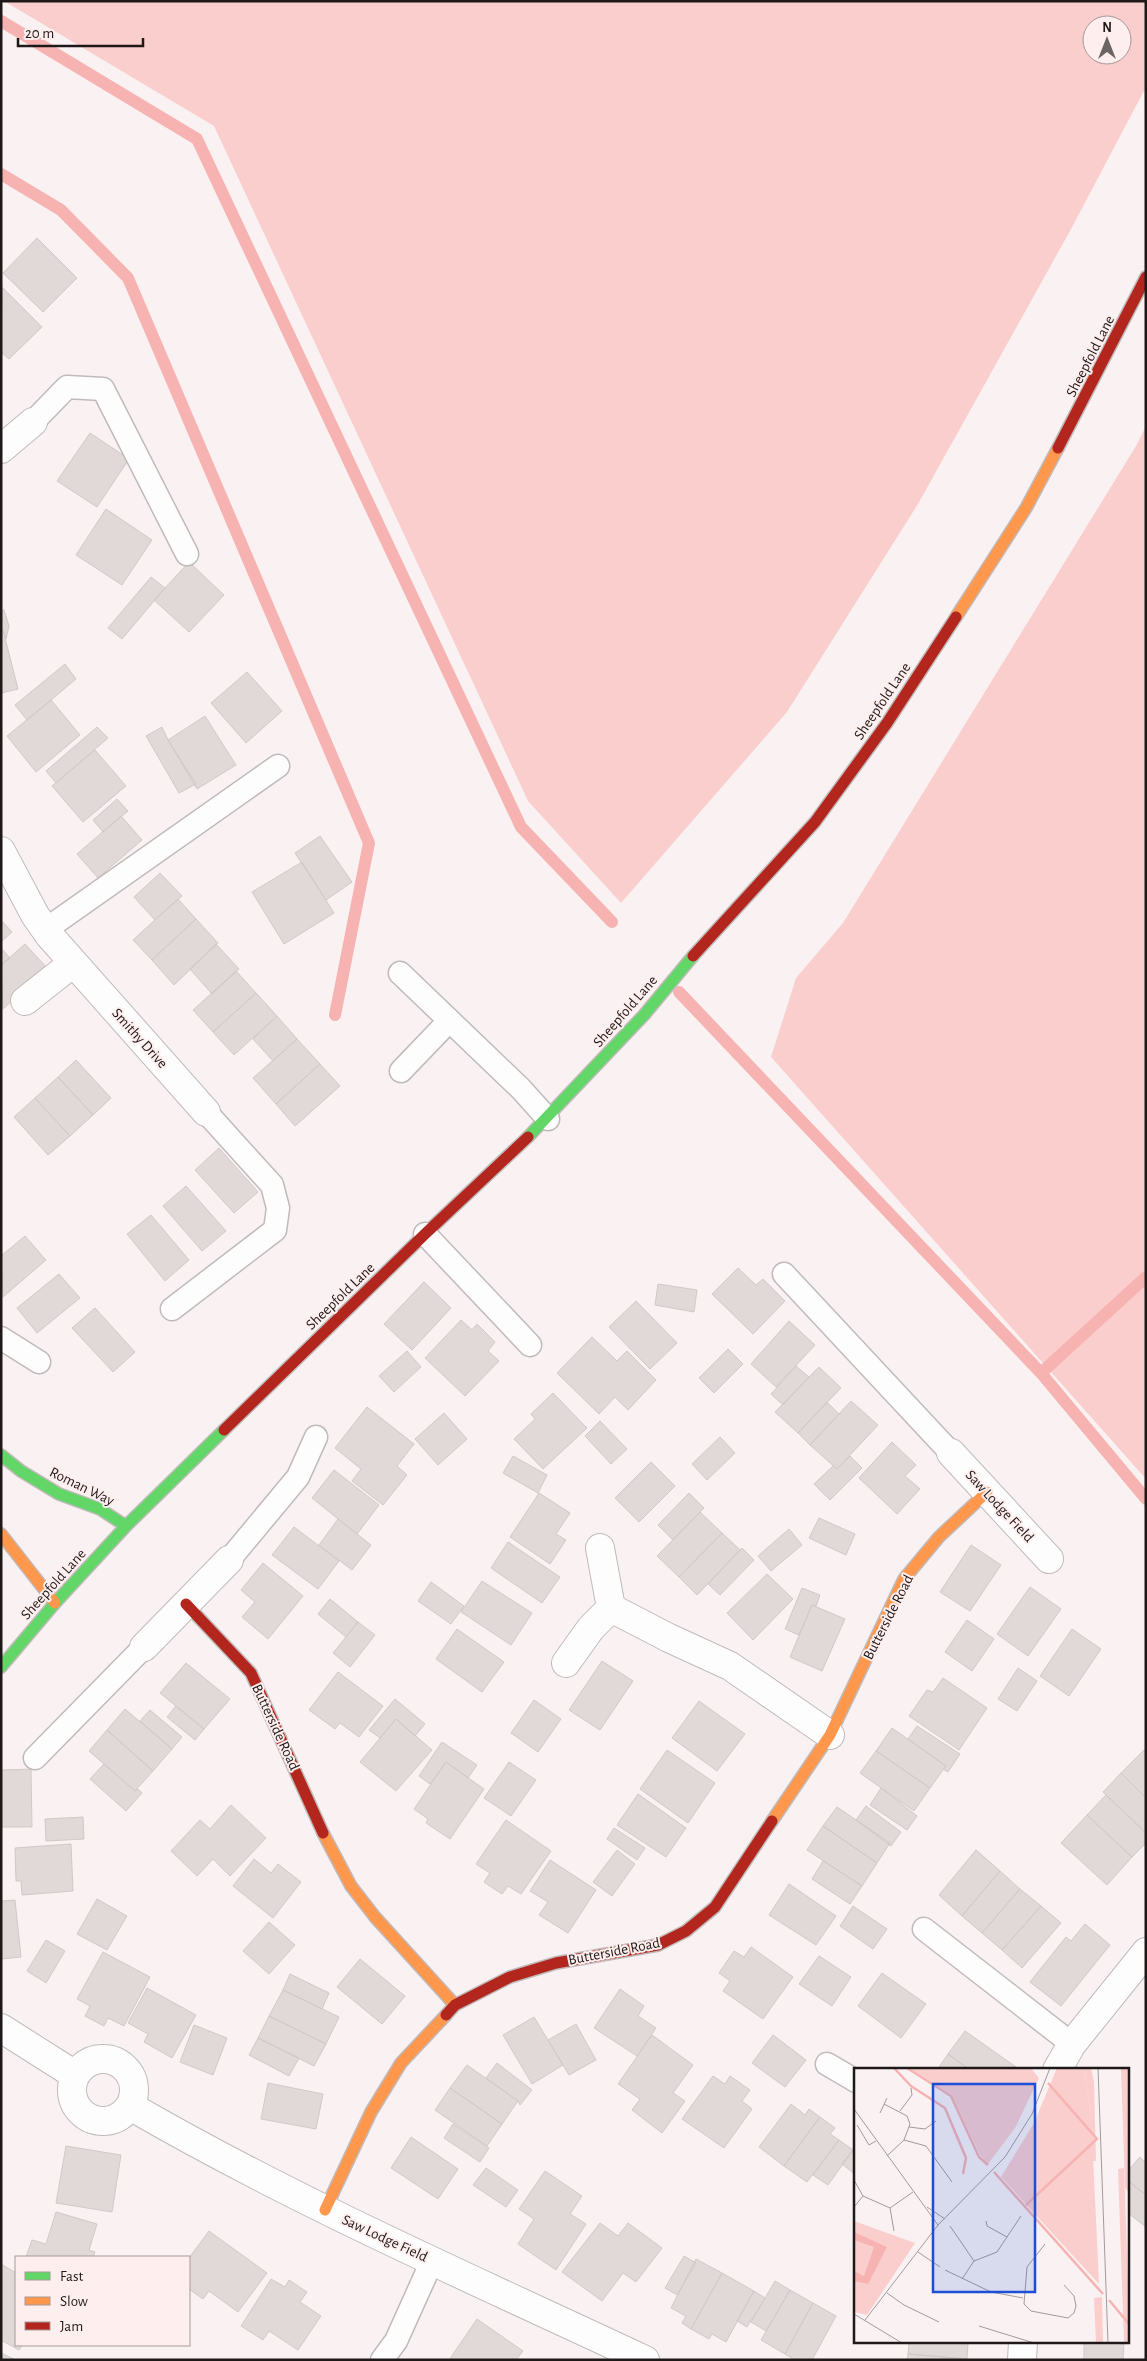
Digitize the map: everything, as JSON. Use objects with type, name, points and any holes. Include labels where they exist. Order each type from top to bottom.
[{"type":"street","name":"Sheepfold Lane","points":[[1,1667],[55,1603],[126,1526],[425,1234],[548,1119],[644,1015],[675,975],[815,822],[887,723],[1026,508],[1117,337],[1146,276]]},
{"type":"street","points":[[1,449],[33,422]]},
{"type":"street","name":"Smithy Drive","points":[[4,864],[45,930],[206,1112]]},
{"type":"street","points":[[25,1001],[73,963]]},
{"type":"street","name":"Saw Lodge Field","points":[[951,1453],[1049,1558]]},
{"type":"street","name":"Roman Way","points":[[1,1455],[60,1494],[100,1509],[126,1526]]},
{"type":"street","name":"Butterside Road","points":[[325,2210],[370,2112],[401,2063],[455,2005],[510,1977],[556,1963],[658,1945],[686,1932],[715,1907],[830,1735],[904,1579],[939,1537],[987,1492]]},
{"type":"street","points":[[1,1534],[55,1603]]},
{"type":"street","points":[[600,1548],[611,1608]]},
{"type":"street","points":[[144,1647],[229,1560]]},
{"type":"street","name":"Butterside Road","points":[[186,1604],[230,1649],[250,1673],[324,1834],[351,1886],[375,1917],[455,2005]]},
{"type":"street","points":[[611,1608],[669,1638],[730,1666],[830,1735]]},
{"type":"street","points":[[566,1663],[591,1628],[611,1608]]},
{"type":"street","points":[[1058,2068],[1072,2044],[1146,1952]]},
{"type":"street","points":[[1,2028],[75,2075]]},
{"type":"street","points":[[99,2059],[109,2059],[118,2062],[132,2077],[134,2087],[130,2106],[122,2114],[103,2121],[83,2114],[76,2106],[72,2096],[71,2085],[75,2075],[89,2062],[99,2059]]},
{"type":"street","name":"Saw Lodge Field","points":[[130,2106],[204,2149],[325,2210],[645,2360]]},
{"type":"street","points":[[1022,2360],[1023,2344]]},
{"type":"lane","points":[[33,422],[67,387],[103,389],[187,554]]},
{"type":"lane","points":[[45,930],[278,766]]},
{"type":"lane","points":[[400,974],[521,1088],[548,1119]]},
{"type":"lane","points":[[401,1070],[449,1021]]},
{"type":"lane","points":[[172,1309],[275,1230],[278,1208],[272,1185],[206,1112]]},
{"type":"lane","points":[[425,1234],[530,1345]]},
{"type":"lane","points":[[784,1274],[951,1453]]},
{"type":"lane","points":[[1,1338],[39,1362]]},
{"type":"lane","points":[[229,1560],[298,1478],[316,1436]]},
{"type":"lane","points":[[36,1758],[144,1647]]},
{"type":"lane","points":[[924,1929],[1072,2044]]},
{"type":"lane","points":[[827,2064],[854,2079]]},
{"type":"lane","points":[[382,2360],[396,2341],[432,2261]]},
{"type":"shaded area","points":[[4,1],[1146,1],[1146,87],[1070,231],[918,504],[787,712],[621,903],[528,801],[214,126]]},
{"type":"shaded area","points":[[1146,426],[1146,1479],[771,1057],[796,978],[843,923],[1136,446]]},
{"type":"building","points":[[37,238],[77,278],[43,312],[3,273]]},
{"type":"building","points":[[2,287],[42,327],[9,359],[1,352]]},
{"type":"building","points":[[90,433],[129,459],[97,507],[57,481]]},
{"type":"building","points":[[106,509],[152,540],[122,585],[76,555]]},
{"type":"building","points":[[189,562],[224,595],[189,632],[154,600]]},
{"type":"building","points":[[151,577],[165,588],[122,639],[108,628]]},
{"type":"building","points":[[1,610],[4,610],[9,626],[6,639],[3,630],[1,630]]},
{"type":"building","points":[[1,630],[3,630],[18,689],[1,693]]},
{"type":"building","points":[[65,664],[76,679],[27,720],[15,705]]},
{"type":"building","points":[[247,672],[282,711],[246,743],[211,703]]},
{"type":"building","points":[[51,700],[80,735],[36,772],[7,736]]},
{"type":"building","points":[[205,716],[236,765],[197,789],[168,740]]},
{"type":"building","points":[[97,727],[108,738],[56,783],[46,771]]},
{"type":"building","points":[[162,727],[168,740],[196,784],[179,793],[146,736]]},
{"type":"building","points":[[95,750],[126,786],[83,822],[52,786]]},
{"type":"building","points":[[117,799],[128,811],[103,832],[93,820]]},
{"type":"building","points":[[121,816],[142,840],[98,878],[77,854]]},
{"type":"building","points":[[320,836],[352,882],[326,900],[295,853]]},
{"type":"building","points":[[302,862],[334,913],[284,944],[252,892]]},
{"type":"building","points":[[160,873],[182,896],[155,920],[134,897]]},
{"type":"building","points":[[178,899],[196,919],[152,960],[133,940]]},
{"type":"building","points":[[196,919],[218,943],[174,985],[152,960]]},
{"type":"building","points":[[1,920],[12,932],[1,942]]},
{"type":"building","points":[[25,944],[48,969],[3,1009],[1,965]]},
{"type":"building","points":[[216,944],[239,969],[212,994],[190,969]]},
{"type":"building","points":[[1,948],[10,958],[1,965]]},
{"type":"building","points":[[236,971],[256,993],[213,1032],[193,1010]]},
{"type":"building","points":[[256,993],[277,1016],[234,1055],[213,1032]]},
{"type":"building","points":[[277,1016],[297,1039],[273,1061],[253,1039]]},
{"type":"building","points":[[297,1039],[320,1064],[276,1104],[253,1078]]},
{"type":"building","points":[[76,1060],[111,1098],[93,1115],[58,1077]]},
{"type":"building","points":[[320,1064],[340,1086],[295,1126],[276,1104]]},
{"type":"building","points":[[58,1077],[93,1115],[70,1136],[35,1098]]},
{"type":"building","points":[[35,1098],[70,1136],[48,1155],[14,1117]]},
{"type":"building","points":[[219,1148],[258,1192],[234,1213],[195,1170]]},
{"type":"building","points":[[186,1186],[226,1231],[202,1251],[163,1206]]},
{"type":"building","points":[[151,1215],[189,1260],[165,1281],[127,1234]]},
{"type":"building","points":[[25,1236],[46,1260],[3,1297],[1,1256]]},
{"type":"building","points":[[738,1268],[756,1285],[763,1279],[785,1301],[753,1334],[712,1294]]},
{"type":"building","points":[[59,1274],[80,1298],[37,1333],[17,1308]]},
{"type":"building","points":[[424,1282],[451,1308],[412,1350],[384,1324]]},
{"type":"building","points":[[658,1284],[697,1290],[694,1312],[655,1305]]},
{"type":"building","points":[[636,1301],[677,1343],[650,1369],[609,1327]]},
{"type":"building","points":[[95,1308],[135,1352],[113,1372],[72,1328]]},
{"type":"building","points":[[461,1320],[472,1330],[477,1324],[495,1342],[488,1351],[499,1361],[465,1396],[425,1358]]},
{"type":"building","points":[[789,1321],[815,1345],[776,1387],[751,1364]]},
{"type":"building","points":[[592,1337],[617,1361],[627,1351],[656,1380],[628,1410],[615,1397],[599,1414],[557,1373]]},
{"type":"building","points":[[728,1349],[743,1364],[714,1393],[699,1378]]},
{"type":"building","points":[[407,1351],[421,1367],[394,1392],[379,1376]]},
{"type":"building","points":[[796,1366],[809,1377],[783,1405],[771,1394]]},
{"type":"building","points":[[819,1367],[841,1388],[798,1433],[775,1412]]},
{"type":"building","points":[[553,1393],[587,1428],[543,1469],[514,1439],[535,1419],[531,1414]]},
{"type":"building","points":[[851,1401],[878,1425],[837,1469],[810,1445]]},
{"type":"building","points":[[827,1402],[839,1414],[810,1445],[798,1433]]},
{"type":"building","points":[[367,1407],[414,1444],[397,1466],[407,1475],[383,1505],[352,1481],[361,1469],[335,1448]]},
{"type":"building","points":[[444,1413],[467,1439],[438,1465],[415,1439]]},
{"type":"building","points":[[600,1421],[627,1449],[611,1464],[585,1436]]},
{"type":"building","points":[[720,1437],[735,1453],[707,1480],[692,1464]]},
{"type":"building","points":[[892,1442],[916,1465],[905,1476],[920,1489],[897,1514],[859,1478]]},
{"type":"building","points":[[513,1456],[547,1475],[538,1493],[503,1473]]},
{"type":"building","points":[[850,1456],[862,1468],[830,1500],[814,1484],[833,1466],[837,1469]]},
{"type":"building","points":[[651,1462],[675,1486],[639,1522],[615,1498]]},
{"type":"building","points":[[334,1470],[379,1505],[357,1534],[312,1498]]},
{"type":"building","points":[[539,1493],[570,1513],[556,1534],[566,1540],[550,1564],[510,1537]]},
{"type":"building","points":[[689,1493],[704,1508],[673,1540],[658,1525]]},
{"type":"building","points":[[700,1512],[722,1533],[679,1577],[657,1556]]},
{"type":"building","points":[[819,1518],[855,1534],[846,1555],[809,1538]]},
{"type":"building","points":[[338,1519],[371,1545],[352,1570],[319,1545]]},
{"type":"building","points":[[294,1527],[339,1561],[318,1589],[272,1555]]},
{"type":"building","points":[[789,1529],[802,1545],[771,1571],[758,1556]]},
{"type":"building","points":[[722,1533],[740,1550],[697,1595],[679,1577]]},
{"type":"building","points":[[508,1542],[560,1577],[542,1603],[491,1568]]},
{"type":"building","points":[[971,1545],[1001,1565],[970,1611],[940,1592]]},
{"type":"building","points":[[742,1548],[754,1560],[720,1595],[708,1584]]},
{"type":"building","points":[[263,1563],[303,1596],[268,1639],[242,1617],[255,1602],[241,1590]]},
{"type":"building","points":[[767,1574],[793,1599],[753,1640],[727,1613]]},
{"type":"building","points":[[482,1581],[532,1613],[511,1645],[461,1612]]},
{"type":"building","points":[[431,1582],[464,1606],[451,1624],[418,1601]]},
{"type":"building","points":[[1030,1587],[1061,1609],[1028,1656],[997,1634]]},
{"type":"building","points":[[802,1588],[820,1595],[816,1606],[812,1605],[799,1635],[785,1629]]},
{"type":"building","points":[[330,1599],[358,1622],[346,1637],[318,1614]]},
{"type":"building","points":[[812,1605],[845,1619],[822,1671],[790,1657]]},
{"type":"building","points":[[967,1620],[994,1639],[972,1671],[945,1652]]},
{"type":"building","points":[[358,1622],[375,1635],[350,1667],[333,1653]]},
{"type":"building","points":[[457,1629],[504,1662],[482,1692],[436,1659]]},
{"type":"building","points":[[1072,1629],[1101,1649],[1069,1696],[1040,1676]]},
{"type":"building","points":[[602,1661],[633,1681],[600,1730],[569,1710]]},
{"type":"building","points":[[186,1663],[230,1699],[204,1729],[160,1693]]},
{"type":"building","points":[[1018,1668],[1037,1681],[1017,1711],[998,1699]]},
{"type":"building","points":[[338,1672],[383,1706],[359,1737],[340,1723],[335,1729],[309,1710]]},
{"type":"building","points":[[943,1678],[987,1708],[959,1750],[909,1716],[927,1690],[933,1692]]},
{"type":"building","points":[[395,1699],[425,1724],[415,1736],[396,1719],[380,1738],[369,1730]]},
{"type":"building","points":[[534,1700],[561,1719],[538,1752],[511,1733]]},
{"type":"building","points":[[699,1701],[745,1734],[717,1771],[672,1738]]},
{"type":"building","points":[[176,1706],[204,1729],[195,1740],[167,1717]]},
{"type":"building","points":[[125,1709],[172,1749],[153,1771],[107,1730]]},
{"type":"building","points":[[150,1710],[182,1737],[172,1749],[140,1721]]},
{"type":"building","points":[[396,1719],[432,1750],[396,1791],[360,1762]]},
{"type":"building","points":[[917,1726],[960,1754],[948,1772],[943,1769],[946,1766],[908,1739]]},
{"type":"building","points":[[892,1728],[946,1766],[930,1788],[876,1751]]},
{"type":"building","points":[[107,1730],[153,1771],[135,1791],[89,1751]]},
{"type":"building","points":[[442,1742],[477,1765],[468,1778],[446,1762],[430,1784],[419,1776]]},
{"type":"building","points":[[667,1750],[715,1783],[688,1823],[640,1789]]},
{"type":"building","points":[[1144,1750],[1146,1752],[1146,1798],[1121,1773]]},
{"type":"building","points":[[876,1751],[930,1788],[914,1811],[860,1773]]},
{"type":"building","points":[[446,1762],[484,1789],[450,1839],[426,1823],[428,1819],[414,1809]]},
{"type":"building","points":[[509,1762],[536,1780],[511,1816],[484,1798]]},
{"type":"building","points":[[104,1764],[135,1791],[138,1789],[142,1793],[126,1811],[90,1779]]},
{"type":"building","points":[[31,1769],[32,1827],[1,1827],[1,1770]]},
{"type":"building","points":[[1121,1773],[1146,1798],[1146,1833],[1103,1792]]},
{"type":"building","points":[[881,1788],[917,1816],[907,1830],[870,1805]]},
{"type":"building","points":[[638,1794],[686,1828],[666,1857],[617,1825]]},
{"type":"building","points":[[1106,1795],[1146,1833],[1146,1843],[1132,1857],[1087,1815]]},
{"type":"building","points":[[231,1805],[266,1838],[230,1876],[213,1859],[197,1876],[171,1851],[200,1820],[210,1829]]},
{"type":"building","points":[[866,1806],[901,1832],[891,1846],[856,1820]]},
{"type":"building","points":[[837,1807],[890,1843],[877,1863],[823,1826]]},
{"type":"building","points":[[1087,1815],[1132,1857],[1107,1885],[1061,1843]]},
{"type":"building","points":[[83,1817],[84,1839],[46,1841],[45,1819]]},
{"type":"building","points":[[506,1820],[551,1851],[521,1894],[508,1886],[502,1894],[484,1882],[490,1873],[476,1864]]},
{"type":"building","points":[[823,1826],[877,1863],[862,1886],[807,1850]]},
{"type":"building","points":[[614,1828],[645,1848],[637,1860],[607,1839]]},
{"type":"building","points":[[71,1844],[73,1891],[22,1895],[21,1881],[16,1881],[15,1848]]},
{"type":"building","points":[[617,1850],[635,1864],[612,1896],[593,1882]]},
{"type":"building","points":[[976,1850],[1000,1871],[962,1916],[939,1895]]},
{"type":"building","points":[[254,1859],[271,1873],[278,1864],[301,1882],[273,1918],[233,1886]]},
{"type":"building","points":[[550,1860],[596,1890],[568,1933],[539,1915],[548,1902],[530,1891]]},
{"type":"building","points":[[823,1861],[862,1886],[850,1904],[812,1879]]},
{"type":"building","points":[[1000,1871],[1020,1889],[982,1933],[962,1916]]},
{"type":"building","points":[[789,1884],[836,1916],[816,1945],[769,1915]]},
{"type":"building","points":[[1020,1889],[1041,1906],[1002,1950],[982,1933]]},
{"type":"building","points":[[97,1899],[127,1916],[107,1950],[77,1934]]},
{"type":"building","points":[[15,1900],[21,1957],[1,1959],[1,1901]]},
{"type":"building","points":[[853,1906],[887,1929],[873,1949],[840,1926]]},
{"type":"building","points":[[1041,1906],[1061,1923],[1022,1968],[1002,1950]]},
{"type":"building","points":[[269,1922],[295,1945],[269,1974],[243,1951]]},
{"type":"building","points":[[1085,1924],[1110,1945],[1061,2006],[1030,1982],[1066,1937],[1071,1941]]},
{"type":"building","points":[[46,1940],[65,1951],[46,1983],[27,1971]]},
{"type":"building","points":[[751,1947],[793,1977],[763,2019],[723,1991],[730,1981],[719,1973],[734,1951],[744,1957]]},
{"type":"building","points":[[103,1952],[150,1977],[124,2026],[108,2018],[104,2026],[85,2016],[90,2006],[77,1999]]},
{"type":"building","points":[[819,1956],[851,1977],[832,2006],[799,1984]]},
{"type":"building","points":[[360,1959],[405,1996],[382,2024],[337,1987]]},
{"type":"building","points":[[882,1973],[926,2004],[901,2038],[858,2006]]},
{"type":"building","points":[[290,1974],[329,1993],[322,2009],[283,1990]]},
{"type":"building","points":[[147,1988],[196,2015],[172,2058],[144,2042],[148,2034],[128,2023]]},
{"type":"building","points":[[620,1989],[644,2006],[638,2016],[656,2028],[637,2056],[594,2028]]},
{"type":"building","points":[[283,1990],[339,2017],[326,2044],[269,2016]]},
{"type":"building","points":[[269,2016],[326,2044],[314,2066],[258,2038]]},
{"type":"building","points":[[534,2017],[563,2065],[532,2084],[503,2035]]},
{"type":"building","points":[[576,2024],[596,2060],[569,2075],[548,2040]]},
{"type":"building","points":[[194,2025],[227,2038],[213,2075],[180,2062]]},
{"type":"building","points":[[965,2031],[1016,2067],[967,2068],[948,2054]]},
{"type":"building","points":[[652,2035],[693,2065],[673,2093],[685,2101],[662,2133],[632,2110],[640,2099],[618,2084]]},
{"type":"building","points":[[773,2035],[806,2060],[785,2087],[752,2063]]},
{"type":"building","points":[[258,2038],[299,2058],[289,2076],[249,2055]]},
{"type":"building","points":[[948,2054],[967,2068],[938,2068]]},
{"type":"building","points":[[497,2063],[532,2090],[520,2105],[518,2101],[486,2078]]},
{"type":"building","points":[[467,2065],[518,2101],[502,2124],[450,2088]]},
{"type":"building","points":[[713,2076],[725,2084],[730,2076],[750,2090],[742,2101],[752,2109],[724,2148],[682,2119]]},
{"type":"building","points":[[268,2083],[323,2094],[316,2129],[261,2119]]},
{"type":"building","points":[[450,2088],[502,2124],[487,2146],[435,2110]]},
{"type":"building","points":[[791,2104],[805,2115],[809,2109],[820,2117],[784,2166],[759,2147]]},
{"type":"building","points":[[820,2117],[835,2128],[830,2134],[839,2140],[807,2182],[784,2166]]},
{"type":"building","points":[[453,2124],[489,2148],[480,2162],[444,2138]]},
{"type":"building","points":[[411,2137],[458,2169],[438,2199],[391,2168]]},
{"type":"building","points":[[839,2140],[853,2150],[828,2185],[813,2175]]},
{"type":"building","points":[[66,2146],[121,2155],[112,2212],[56,2203]]},
{"type":"building","points":[[854,2149],[854,2173],[842,2164]]},
{"type":"building","points":[[1140,2157],[1146,2163],[1146,2195],[1130,2183],[1130,2169]]},
{"type":"building","points":[[486,2168],[518,2190],[506,2207],[473,2185]]},
{"type":"building","points":[[545,2171],[582,2196],[570,2214],[586,2224],[556,2270],[518,2244],[534,2219],[519,2209]]},
{"type":"building","points":[[1130,2183],[1146,2195],[1146,2227],[1130,2215]]},
{"type":"building","points":[[56,2212],[97,2224],[89,2250],[95,2252],[93,2256],[26,2256],[32,2240],[46,2244]]},
{"type":"building","points":[[600,2223],[618,2236],[628,2223],[662,2248],[636,2282],[623,2273],[602,2301],[562,2272]]},
{"type":"building","points":[[209,2231],[267,2273],[238,2312],[209,2291],[203,2299],[190,2290],[190,2257]]},
{"type":"building","points":[[684,2256],[696,2263],[677,2295],[665,2288]]},
{"type":"building","points":[[696,2259],[722,2273],[691,2329],[682,2323],[686,2316],[671,2308]]},
{"type":"building","points":[[1,2264],[15,2272],[15,2346],[21,2346],[19,2350],[1,2340]]},
{"type":"building","points":[[722,2273],[754,2291],[726,2342],[712,2334],[709,2339],[691,2329]]},
{"type":"building","points":[[271,2279],[285,2287],[289,2280],[307,2292],[300,2302],[321,2316],[298,2350],[269,2331],[263,2340],[241,2326]]},
{"type":"building","points":[[775,2281],[790,2290],[766,2331],[751,2322]]},
{"type":"building","points":[[790,2290],[813,2303],[785,2354],[761,2340]]},
{"type":"building","points":[[754,2291],[765,2298],[747,2327],[737,2321]]},
{"type":"building","points":[[813,2303],[836,2316],[812,2360],[795,2360],[785,2354]]},
{"type":"building","points":[[477,2319],[523,2351],[516,2360],[449,2360]]},
{"type":"building","points":[[909,2344],[968,2344],[967,2359],[908,2354]]},
{"type":"building","points":[[1084,2344],[1124,2344],[1123,2360],[1084,2360]]},
{"type":"building","points":[[1,2353],[16,2360],[1,2360]]},
{"type":"building","points":[[908,2354],[967,2359],[907,2360]]},
{"type":"waterway","points":[[1,21],[197,139],[521,827],[612,922]]},
{"type":"waterway","points":[[1,174],[61,210],[128,278],[369,843],[335,1015]]},
{"type":"waterway","points":[[679,992],[1041,1373],[1146,1499]]},
{"type":"waterway","points":[[1041,1373],[1146,1277]]},
{"type":"traffic: fast","points":[[528,1137],[644,1015],[693,956]]},
{"type":"traffic: fast","points":[[1,1667],[55,1603],[126,1526],[224,1430]]},
{"type":"traffic: fast","points":[[1,1455],[21,1471],[59,1494],[100,1509],[126,1526]]},
{"type":"traffic: slow","points":[[956,617],[1026,508],[1058,448]]},
{"type":"traffic: slow","points":[[772,1821],[830,1735],[904,1579],[939,1537],[987,1492]]},
{"type":"traffic: slow","points":[[1,1534],[55,1603]]},
{"type":"traffic: slow","points":[[323,1833],[351,1886],[375,1917],[455,2005]]},
{"type":"traffic: slow","points":[[325,2210],[371,2112],[401,2063],[446,2015]]},
{"type":"traffic: jam","points":[[1058,448],[1146,277]]},
{"type":"traffic: jam","points":[[693,956],[815,822],[887,723],[956,617]]},
{"type":"traffic: jam","points":[[224,1430],[425,1234],[528,1137]]},
{"type":"traffic: jam","points":[[186,1604],[251,1673],[323,1833]]},
{"type":"traffic: jam","points":[[446,2015],[455,2005],[510,1977],[556,1963],[658,1945],[686,1931],[715,1907],[772,1821]]}]
